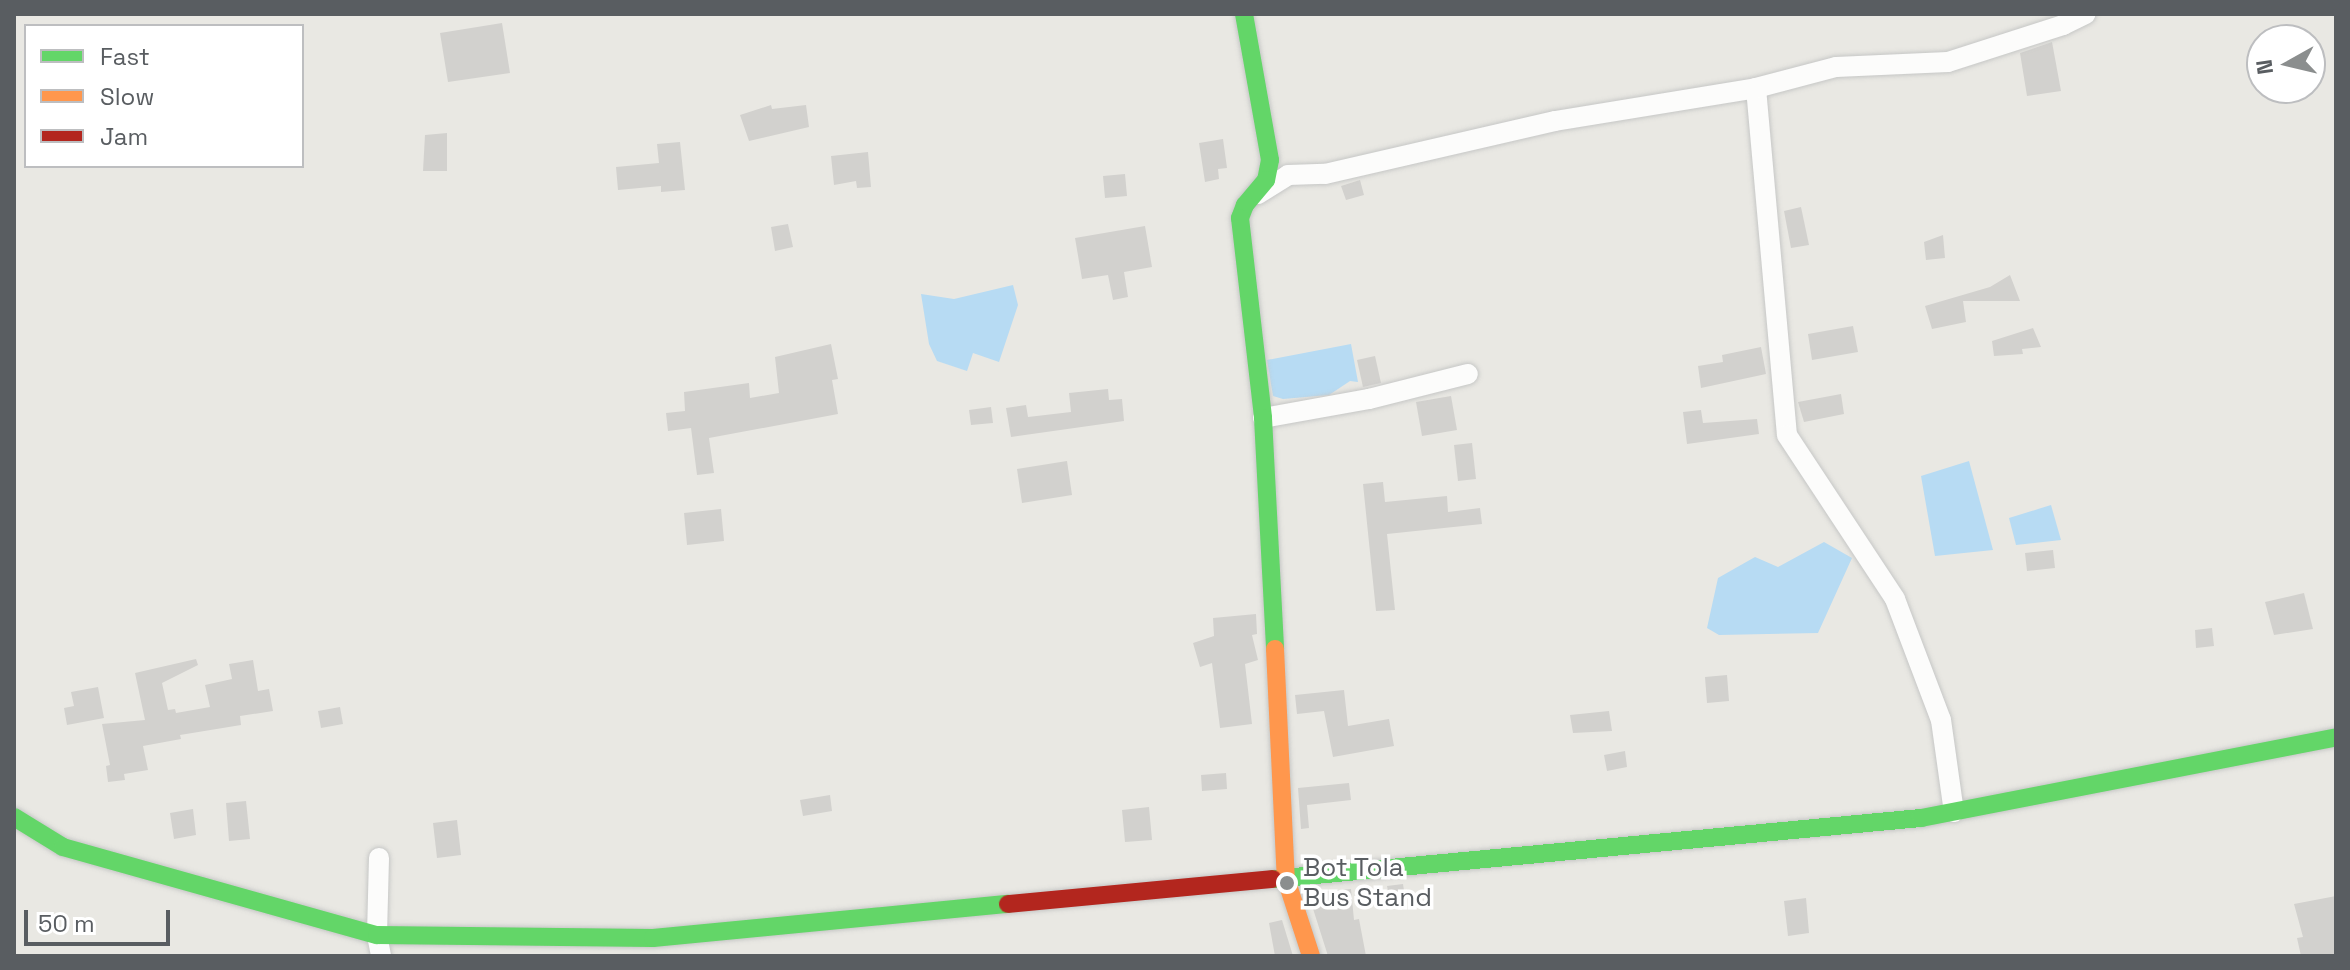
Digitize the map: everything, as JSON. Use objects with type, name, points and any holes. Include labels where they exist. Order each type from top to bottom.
[{"type":"main road","points":[[1244,14],[1270,160],[1266,180],[1258,194],[1245,205],[1240,218],[1263,418],[1286,879],[1311,956]]},
{"type":"main road","points":[[14,817],[63,847],[377,935],[653,938],[1905,820],[2336,737]]},
{"type":"street","points":[[1258,194],[1288,175],[1325,174],[1555,121],[1756,88],[1836,67],[1948,62],[2063,25],[2086,14]]},
{"type":"street","points":[[1756,88],[1787,435],[1895,599],[1941,720],[1954,812]]},
{"type":"street","points":[[1263,418],[1369,399],[1468,374]]},
{"type":"street","points":[[379,858],[377,935],[381,956]]},
{"type":"water","points":[[1013,285],[1018,305],[999,362],[973,353],[967,371],[937,361],[929,344],[921,294],[954,299]]},
{"type":"water","points":[[1351,344],[1358,382],[1350,381],[1329,395],[1283,399],[1273,396],[1267,360]]},
{"type":"water","points":[[1969,461],[1993,550],[1935,556],[1921,476]]},
{"type":"water","points":[[2051,505],[2061,540],[2016,545],[2009,518]]},
{"type":"water","points":[[1824,542],[1852,558],[1818,633],[1719,635],[1707,628],[1718,578],[1755,557],[1778,567]]},
{"type":"building","points":[[502,23],[510,73],[448,82],[440,33]]},
{"type":"building","points":[[2052,42],[2061,91],[2027,96],[2020,53]]},
{"type":"building","points":[[771,105],[772,109],[806,105],[809,127],[749,141],[740,115]]},
{"type":"building","points":[[447,133],[447,171],[423,171],[425,135]]},
{"type":"building","points":[[1223,139],[1227,168],[1218,169],[1219,179],[1205,182],[1199,143]]},
{"type":"building","points":[[680,142],[685,190],[661,192],[661,186],[618,190],[616,167],[659,163],[657,144]]},
{"type":"building","points":[[868,152],[871,187],[857,188],[856,181],[834,185],[831,156]]},
{"type":"building","points":[[1125,174],[1127,196],[1105,198],[1103,176]]},
{"type":"building","points":[[1360,180],[1364,195],[1346,200],[1341,186]]},
{"type":"building","points":[[1801,207],[1809,245],[1791,248],[1784,211]]},
{"type":"building","points":[[788,224],[793,247],[775,251],[771,227]]},
{"type":"building","points":[[1145,226],[1152,267],[1124,272],[1128,297],[1113,300],[1108,275],[1082,279],[1075,238]]},
{"type":"building","points":[[1943,235],[1945,258],[1926,260],[1924,242]]},
{"type":"building","points":[[2010,275],[2020,301],[1963,301],[1966,322],[1932,329],[1925,306],[1990,287]]},
{"type":"building","points":[[1853,326],[1858,352],[1812,360],[1808,334]]},
{"type":"building","points":[[2033,328],[2041,347],[2022,349],[2023,354],[1994,356],[1992,341]]},
{"type":"building","points":[[831,344],[838,379],[832,380],[838,414],[709,438],[714,473],[697,475],[691,428],[668,431],[666,413],[685,411],[684,392],[749,383],[750,398],[779,393],[775,357]]},
{"type":"building","points":[[1761,347],[1766,374],[1701,388],[1698,366],[1723,362],[1722,355]]},
{"type":"building","points":[[1375,356],[1381,383],[1363,387],[1357,360]]},
{"type":"building","points":[[1108,389],[1109,400],[1122,399],[1124,421],[1011,437],[1006,408],[1026,405],[1028,417],[1071,412],[1069,393]]},
{"type":"building","points":[[1841,394],[1844,414],[1804,422],[1798,402]]},
{"type":"building","points":[[1451,396],[1457,430],[1422,436],[1416,402]]},
{"type":"building","points":[[991,407],[993,423],[971,425],[969,410]]},
{"type":"building","points":[[1701,410],[1703,423],[1757,419],[1759,434],[1687,444],[1683,412]]},
{"type":"building","points":[[1472,443],[1476,479],[1458,481],[1454,445]]},
{"type":"building","points":[[1067,461],[1072,495],[1022,503],[1017,469]]},
{"type":"building","points":[[1383,482],[1385,502],[1447,496],[1448,512],[1480,508],[1482,524],[1387,534],[1395,610],[1376,611],[1363,484]]},
{"type":"building","points":[[721,509],[724,541],[687,545],[684,513]]},
{"type":"building","points":[[2053,550],[2055,568],[2027,571],[2025,553]]},
{"type":"building","points":[[2304,593],[2313,629],[2274,635],[2265,602]]},
{"type":"building","points":[[1256,614],[1257,634],[1252,635],[1258,660],[1245,664],[1252,724],[1220,728],[1212,663],[1200,667],[1193,643],[1214,636],[1213,618]]},
{"type":"building","points":[[2212,628],[2214,646],[2196,648],[2195,630]]},
{"type":"building","points":[[196,659],[198,665],[162,683],[168,710],[175,709],[176,713],[210,707],[205,685],[232,679],[229,664],[253,660],[258,691],[269,689],[273,711],[240,716],[241,725],[180,735],[181,739],[143,746],[148,770],[124,774],[125,780],[108,782],[106,766],[110,765],[102,724],[145,720],[135,673]]},
{"type":"building","points":[[1727,675],[1729,701],[1707,703],[1705,677]]},
{"type":"building","points":[[98,687],[104,718],[67,725],[64,708],[74,706],[71,692]]},
{"type":"building","points":[[1344,690],[1348,726],[1389,719],[1394,746],[1333,757],[1324,711],[1297,714],[1295,695]]},
{"type":"building","points":[[340,707],[343,724],[321,728],[318,711]]},
{"type":"building","points":[[1609,711],[1612,731],[1573,733],[1570,715]]},
{"type":"building","points":[[1625,751],[1627,767],[1607,771],[1604,755]]},
{"type":"building","points":[[1226,773],[1227,789],[1202,791],[1201,775]]},
{"type":"building","points":[[1349,783],[1351,800],[1307,805],[1309,828],[1301,829],[1298,788]]},
{"type":"building","points":[[830,795],[832,811],[803,816],[800,800]]},
{"type":"building","points":[[246,801],[250,839],[229,841],[226,803]]},
{"type":"building","points":[[1149,807],[1152,840],[1125,842],[1122,810]]},
{"type":"building","points":[[193,809],[196,835],[174,839],[170,813]]},
{"type":"building","points":[[457,820],[461,855],[437,858],[433,823]]},
{"type":"building","points":[[1403,884],[1405,897],[1390,900],[1387,886]]},
{"type":"building","points":[[1351,889],[1354,920],[1359,919],[1366,956],[1328,956],[1308,893]]},
{"type":"building","points":[[2336,896],[2336,956],[2301,956],[2297,938],[2303,937],[2294,904]]},
{"type":"building","points":[[1806,898],[1809,933],[1788,936],[1784,901]]},
{"type":"building","points":[[1282,920],[1293,956],[1275,956],[1269,923]]},
{"type":"traffic: fast","points":[[1244,14],[1270,160],[1266,180],[1245,205],[1240,218],[1263,418],[1275,649]]},
{"type":"traffic: fast","points":[[1273,879],[1921,818],[2336,737]]},
{"type":"traffic: fast","points":[[14,817],[63,847],[377,935],[653,938],[1008,904]]},
{"type":"traffic: slow","points":[[1275,649],[1286,879],[1311,956]]},
{"type":"traffic: jam","points":[[1008,904],[1273,879]]},
{"type":"place","name":"Bot Tola Bus Stand","points":[[1287,883]]}]
